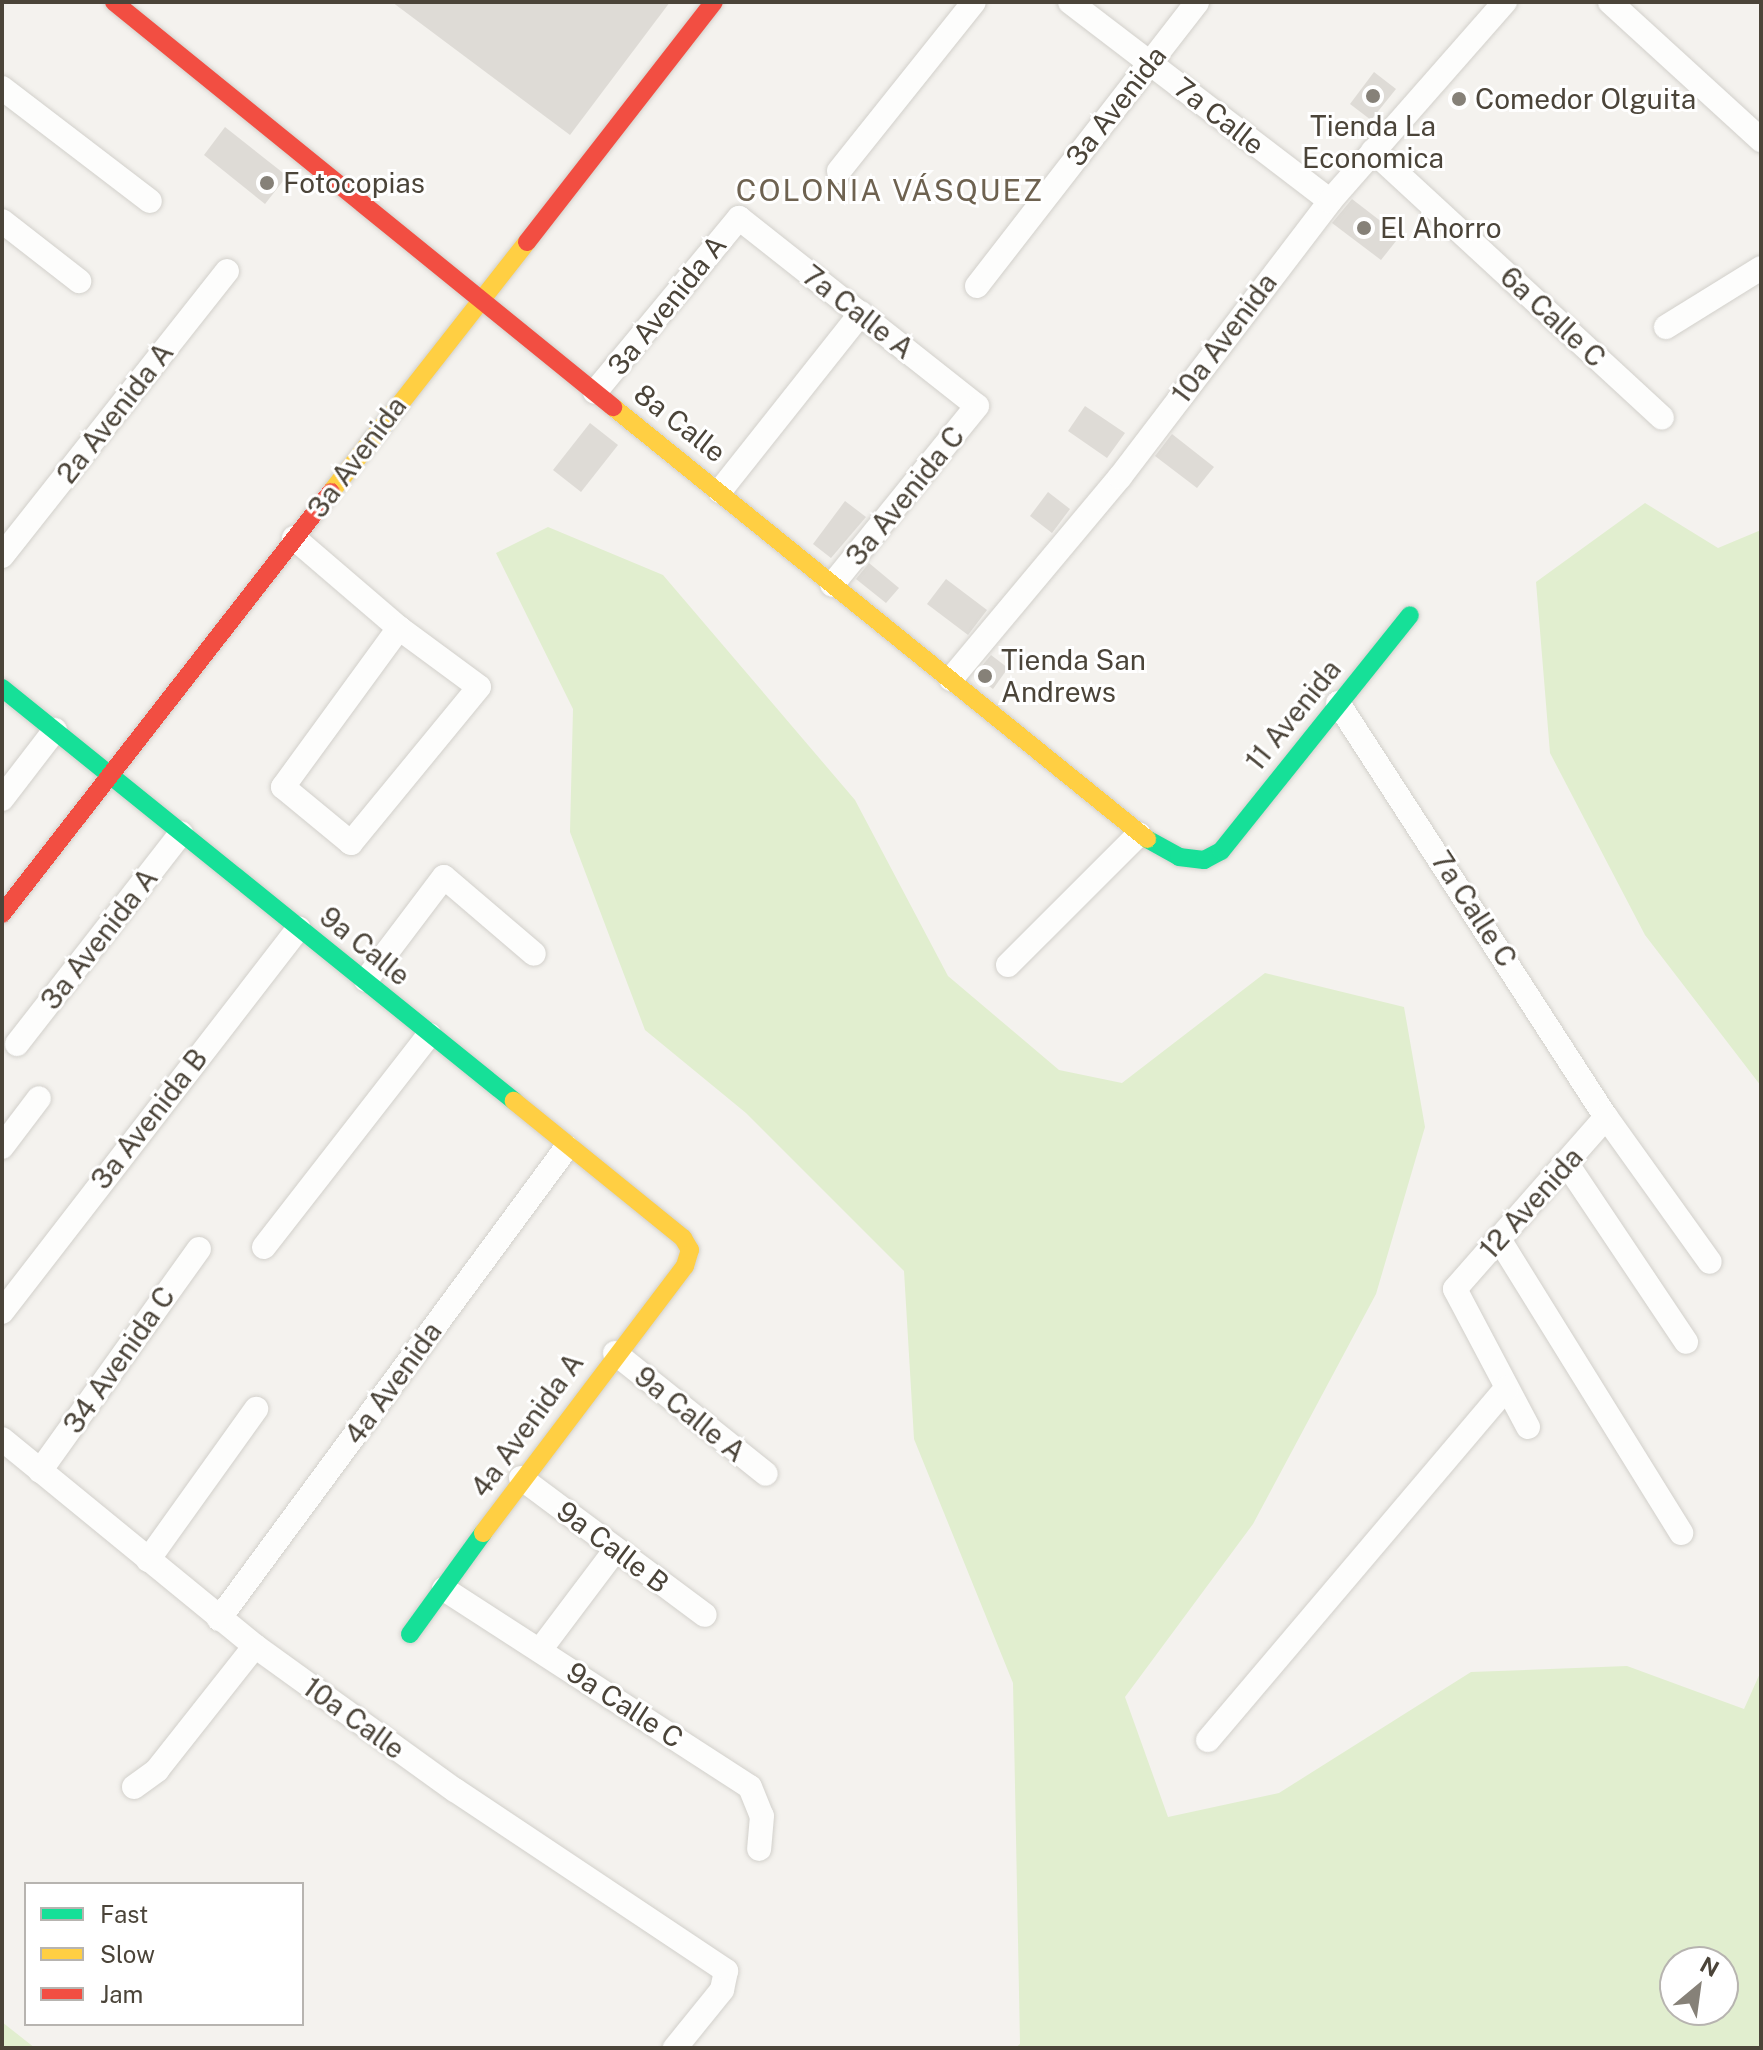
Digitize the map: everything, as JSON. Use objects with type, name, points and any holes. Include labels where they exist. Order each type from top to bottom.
[{"type":"street","name":"8a Calle","points":[[114,2],[476,300],[720,491],[1139,834],[1179,857],[1204,860],[1221,851]]},
{"type":"street","name":"3a Avenida","points":[[2,914],[476,300],[714,2]]},
{"type":"street","points":[[839,171],[974,2]]},
{"type":"street","name":"7a Calle","points":[[1070,2],[1330,201]]},
{"type":"street","name":"3a Avenida","points":[[977,286],[1197,2]]},
{"type":"street","name":"10a Avenida","points":[[951,679],[1120,477],[1330,201],[1505,2]]},
{"type":"street","points":[[1610,2],[1761,140]]},
{"type":"street","points":[[2,88],[150,201]]},
{"type":"street","name":"6a Calle C","points":[[1373,151],[1662,418]]},
{"type":"street","name":"7a Calle A","points":[[739,218],[977,406]]},
{"type":"street","name":"3a Avenida A","points":[[595,392],[739,218]]},
{"type":"street","points":[[2,221],[79,281]]},
{"type":"street","points":[[1666,327],[1761,268]]},
{"type":"street","name":"2a Avenida A","points":[[2,556],[227,271]]},
{"type":"street","points":[[720,491],[861,313]]},
{"type":"street","name":"3a Avenida C","points":[[832,585],[977,406]]},
{"type":"street","points":[[294,538],[399,628],[479,687],[351,843],[283,787],[399,628]]},
{"type":"street","name":"11 Avenida","points":[[1221,851],[1410,615]]},
{"type":"street","name":"9a Calle","points":[[2,688],[683,1238],[690,1250]]},
{"type":"street","name":"7a Calle C","points":[[1338,703],[1606,1117],[1710,1262]]},
{"type":"street","points":[[2,798],[55,730]]},
{"type":"street","name":"3a Avenida A","points":[[17,1044],[181,833]]},
{"type":"street","points":[[1008,965],[1139,834]]},
{"type":"street","points":[[366,980],[444,877],[534,954]]},
{"type":"street","name":"3a Avenida B","points":[[2,1312],[299,928]]},
{"type":"street","points":[[264,1247],[429,1035]]},
{"type":"street","points":[[2,1147],[39,1098]]},
{"type":"street","name":"12 Avenida","points":[[1506,1388],[1455,1289],[1606,1117]]},
{"type":"street","name":"4a Avenida","points":[[219,1619],[567,1147]]},
{"type":"street","points":[[1567,1164],[1686,1342]]},
{"type":"street","points":[[1499,1239],[1681,1533]]},
{"type":"street","name":"34 Avenida C","points":[[40,1471],[199,1249]]},
{"type":"street","name":"4a Avenida A","points":[[410,1634],[521,1478],[685,1266],[690,1250]]},
{"type":"street","name":"9a Calle A","points":[[615,1353],[766,1474]]},
{"type":"street","points":[[1208,1740],[1506,1388],[1528,1427]]},
{"type":"street","points":[[148,1560],[256,1409]]},
{"type":"street","name":"10a Calle","points":[[2,1439],[255,1646],[455,1790],[726,1971],[722,1990],[675,2048]]},
{"type":"street","name":"9a Calle B","points":[[521,1478],[705,1615]]},
{"type":"street","points":[[540,1650],[616,1549]]},
{"type":"street","name":"9a Calle C","points":[[444,1589],[750,1787],[762,1816],[759,1849]]},
{"type":"street","points":[[134,1787],[157,1770],[255,1646]]},
{"type":"green space","points":[[1645,503],[1718,548],[1761,530],[1761,1086],[1645,935],[1550,753],[1536,582]]},
{"type":"green space","points":[[548,527],[663,575],[855,800],[948,976],[1059,1070],[1122,1083],[1265,973],[1404,1007],[1425,1127],[1376,1294],[1253,1524],[1125,1697],[1168,1817],[1279,1793],[1471,1672],[1627,1666],[1744,1709],[1761,1671],[1761,2048],[1015,2048],[1020,2044],[1013,1683],[914,1439],[904,1271],[746,1113],[645,1030],[570,832],[573,709],[496,553]]},
{"type":"green space","points":[[2,2022],[35,2048],[2,2048]]},
{"type":"building","points":[[392,2],[670,2],[570,135]]},
{"type":"building","name":"Tienda La Economica","points":[[1374,72],[1396,89],[1371,120],[1350,104]]},
{"type":"building","points":[[225,127],[287,176],[265,204],[204,155]]},
{"type":"building","name":"El Ahorro","points":[[1352,199],[1400,236],[1381,260],[1332,223]]},
{"type":"building","points":[[1085,406],[1125,433],[1107,458],[1068,431]]},
{"type":"building","points":[[590,423],[618,445],[581,492],[553,470]]},
{"type":"building","points":[[1172,434],[1214,467],[1197,488],[1155,456]]},
{"type":"building","points":[[1048,492],[1070,509],[1052,533],[1030,516]]},
{"type":"building","points":[[845,501],[866,517],[831,558],[813,544]]},
{"type":"building","points":[[869,563],[899,588],[886,603],[856,579]]},
{"type":"building","points":[[946,579],[987,610],[968,635],[927,604]]},
{"type":"building","points":[[991,655],[1008,668],[993,689],[974,675]]},
{"type":"traffic: fast","points":[[1147,839],[1179,857],[1204,860],[1221,851],[1410,615]]},
{"type":"traffic: fast","points":[[2,688],[514,1101]]},
{"type":"traffic: fast","points":[[410,1634],[483,1533]]},
{"type":"traffic: slow","points":[[331,492],[527,242]]},
{"type":"traffic: slow","points":[[613,407],[1147,839]]},
{"type":"traffic: slow","points":[[483,1533],[685,1266],[690,1250],[683,1238],[514,1101]]},
{"type":"traffic: jam","points":[[114,2],[613,407]]},
{"type":"traffic: jam","points":[[527,242],[714,2]]},
{"type":"traffic: jam","points":[[2,914],[331,492]]},
{"type":"place","name":"Tienda La Economica","points":[[1373,96]]},
{"type":"place","name":"Comedor Olguita","points":[[1459,99]]},
{"type":"place","name":"Fotocopias","points":[[267,183]]},
{"type":"place","name":"El Ahorro","points":[[1364,228]]},
{"type":"place","name":"Tienda San Andrews","points":[[985,676]]},
{"type":"district","name":"COLONIA VÁSQUEZ","points":[[890,190]]}]
